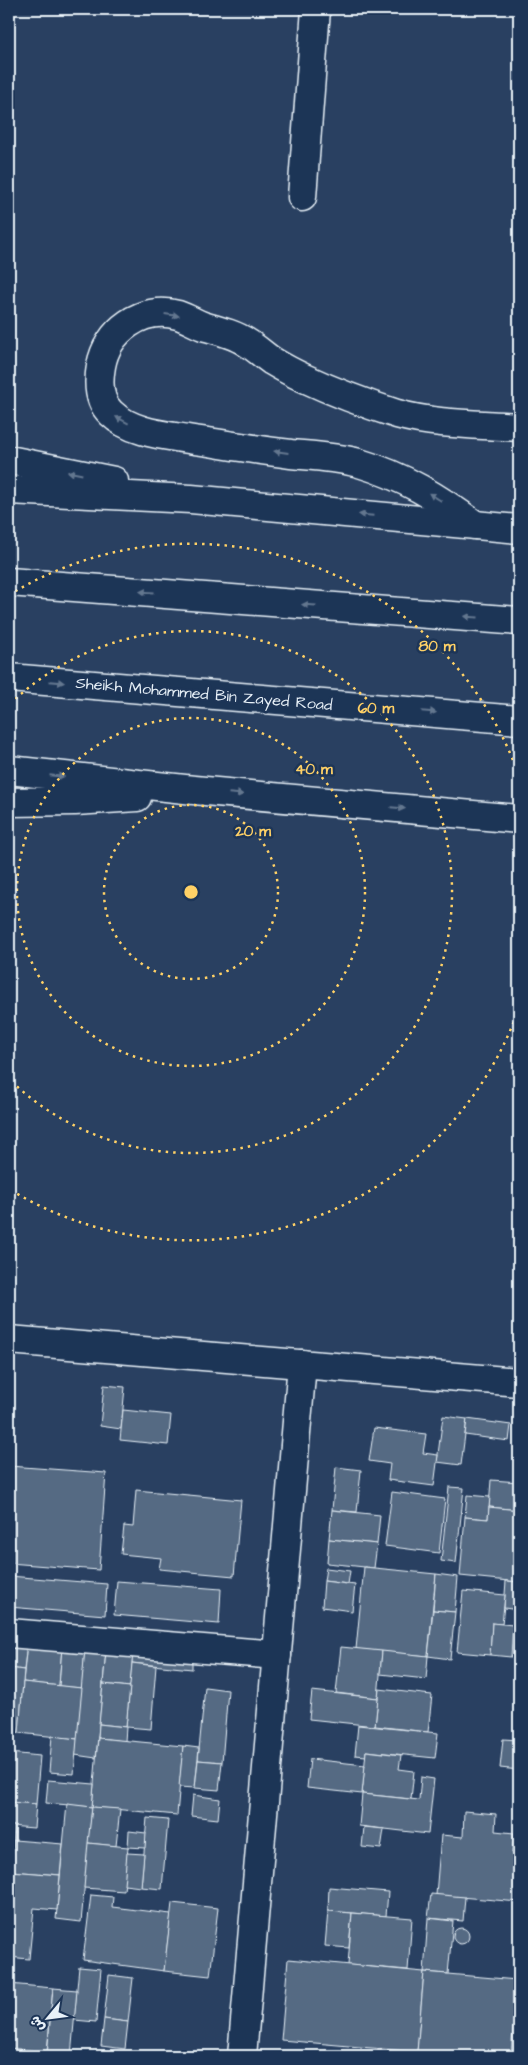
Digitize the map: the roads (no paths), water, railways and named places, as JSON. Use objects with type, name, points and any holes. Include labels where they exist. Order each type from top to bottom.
[{"type":"main road","points":[[302,197],[316,9]]},
{"type":"main road","points":[[474,525],[420,487],[390,473],[358,463],[325,456],[253,449],[145,431],[126,422],[109,412],[102,399],[99,378],[107,348],[112,338],[121,328],[132,321],[150,314],[178,315],[244,340],[271,360],[332,391],[398,414],[433,422],[466,422],[519,427]]},
{"type":"main road","points":[[9,460],[191,499]]},
{"type":"main road","points":[[9,490],[191,499],[519,529]]},
{"type":"main road","points":[[9,582],[519,621]]},
{"type":"main road","name":"Sheikh Mohammed Bin Zayed Road","points":[[9,678],[519,720]]},
{"type":"main road","points":[[9,770],[194,790],[519,818]]},
{"type":"main road","points":[[9,802],[95,800],[194,790]]},
{"type":"main road","points":[[9,1340],[519,1382]]},
{"type":"main road","points":[[242,2056],[302,1364]]},
{"type":"main road","points":[[9,1633],[277,1655]]}]
